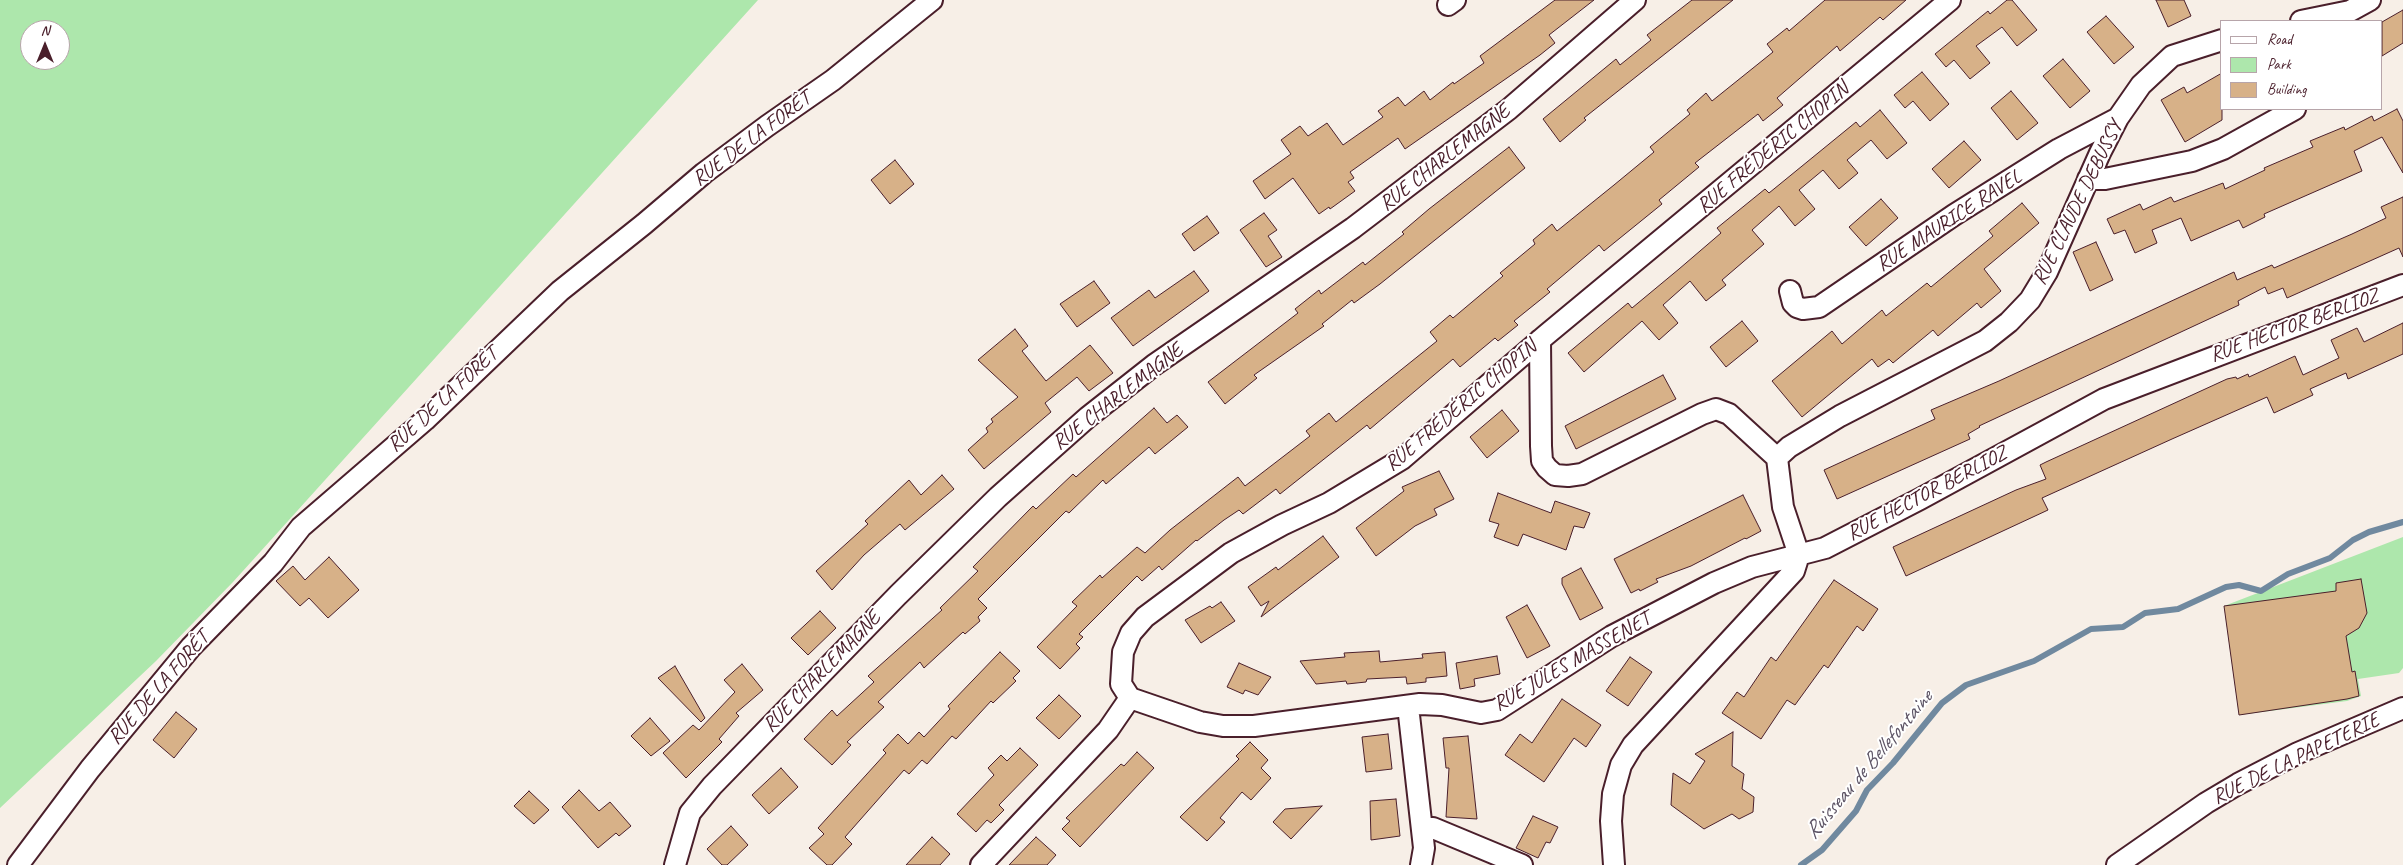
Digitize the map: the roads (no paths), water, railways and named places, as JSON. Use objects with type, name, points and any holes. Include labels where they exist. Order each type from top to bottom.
[{"type":"street","name":"RUE DE LA FORÊT","points":[[18,865],[90,769],[191,647],[273,563],[301,527],[425,420],[560,291],[704,173],[766,126],[833,80],[932,0]]},
{"type":"street","name":"RUE CHARLEMAGNE","points":[[675,865],[690,813],[712,786],[898,595],[1005,491],[1088,417],[1154,364],[1354,228],[1509,109],[1635,0]]},
{"type":"street","name":"RUE FRÉDÉRIC CHOPIN","points":[[1130,698],[1122,684],[1120,668],[1123,652],[1131,633],[1145,617],[1231,553],[1282,525],[1329,503],[1402,459],[1540,340],[1950,0]]},
{"type":"street","points":[[2314,20],[2350,11],[2370,0]]},
{"type":"street","name":"RUE CLAUDE DEBUSSY","points":[[1777,458],[1789,447],[1840,416],[1985,341],[2009,322],[2030,300],[2047,272],[2088,179],[2118,118],[2141,85],[2172,56],[2220,41]]},
{"type":"street","points":[[2088,179],[2105,179],[2192,161],[2223,149],[2294,110]]},
{"type":"street","name":"RUE MAURICE RAVEL","points":[[1790,291],[1793,303],[1797,307],[1803,310],[1819,308],[1954,215],[2060,149],[2118,118]]},
{"type":"street","name":"RUE HECTOR BERLIOZ","points":[[1799,555],[1826,548],[2104,399],[2403,285]]},
{"type":"street","points":[[1540,340],[1541,453],[1542,461],[1555,475],[1582,474],[1702,414],[1716,409],[1729,414],[1777,458],[1783,508],[1799,555],[1794,571],[1633,745],[1620,765],[1613,794],[1611,821],[1614,865]]},
{"type":"street","name":"RUE JULES MASSENET","points":[[1130,698],[1200,722],[1223,726],[1254,726],[1408,706],[1442,705],[1481,713],[1497,710],[1612,636],[1714,583],[1752,567],[1799,555]]},
{"type":"street","points":[[982,865],[1108,730],[1130,698]]},
{"type":"street","points":[[1408,706],[1424,848],[1421,865]]},
{"type":"street","name":"RUE DE LA PAPETERIE","points":[[2117,865],[2206,803],[2238,784],[2298,753],[2403,708]]},
{"type":"street","points":[[1422,828],[1434,828],[1522,865]]},
{"type":"waterway","name":"Ruisseau de Bellefontaine","points":[[1801,865],[1822,850],[1856,811],[1867,790],[1893,763],[1942,703],[1966,685],[2034,661],[2091,629],[2123,627],[2145,613],[2178,609],[2226,587],[2239,585],[2261,591],[2288,574],[2330,558],[2353,540],[2369,532],[2403,522]]}]
